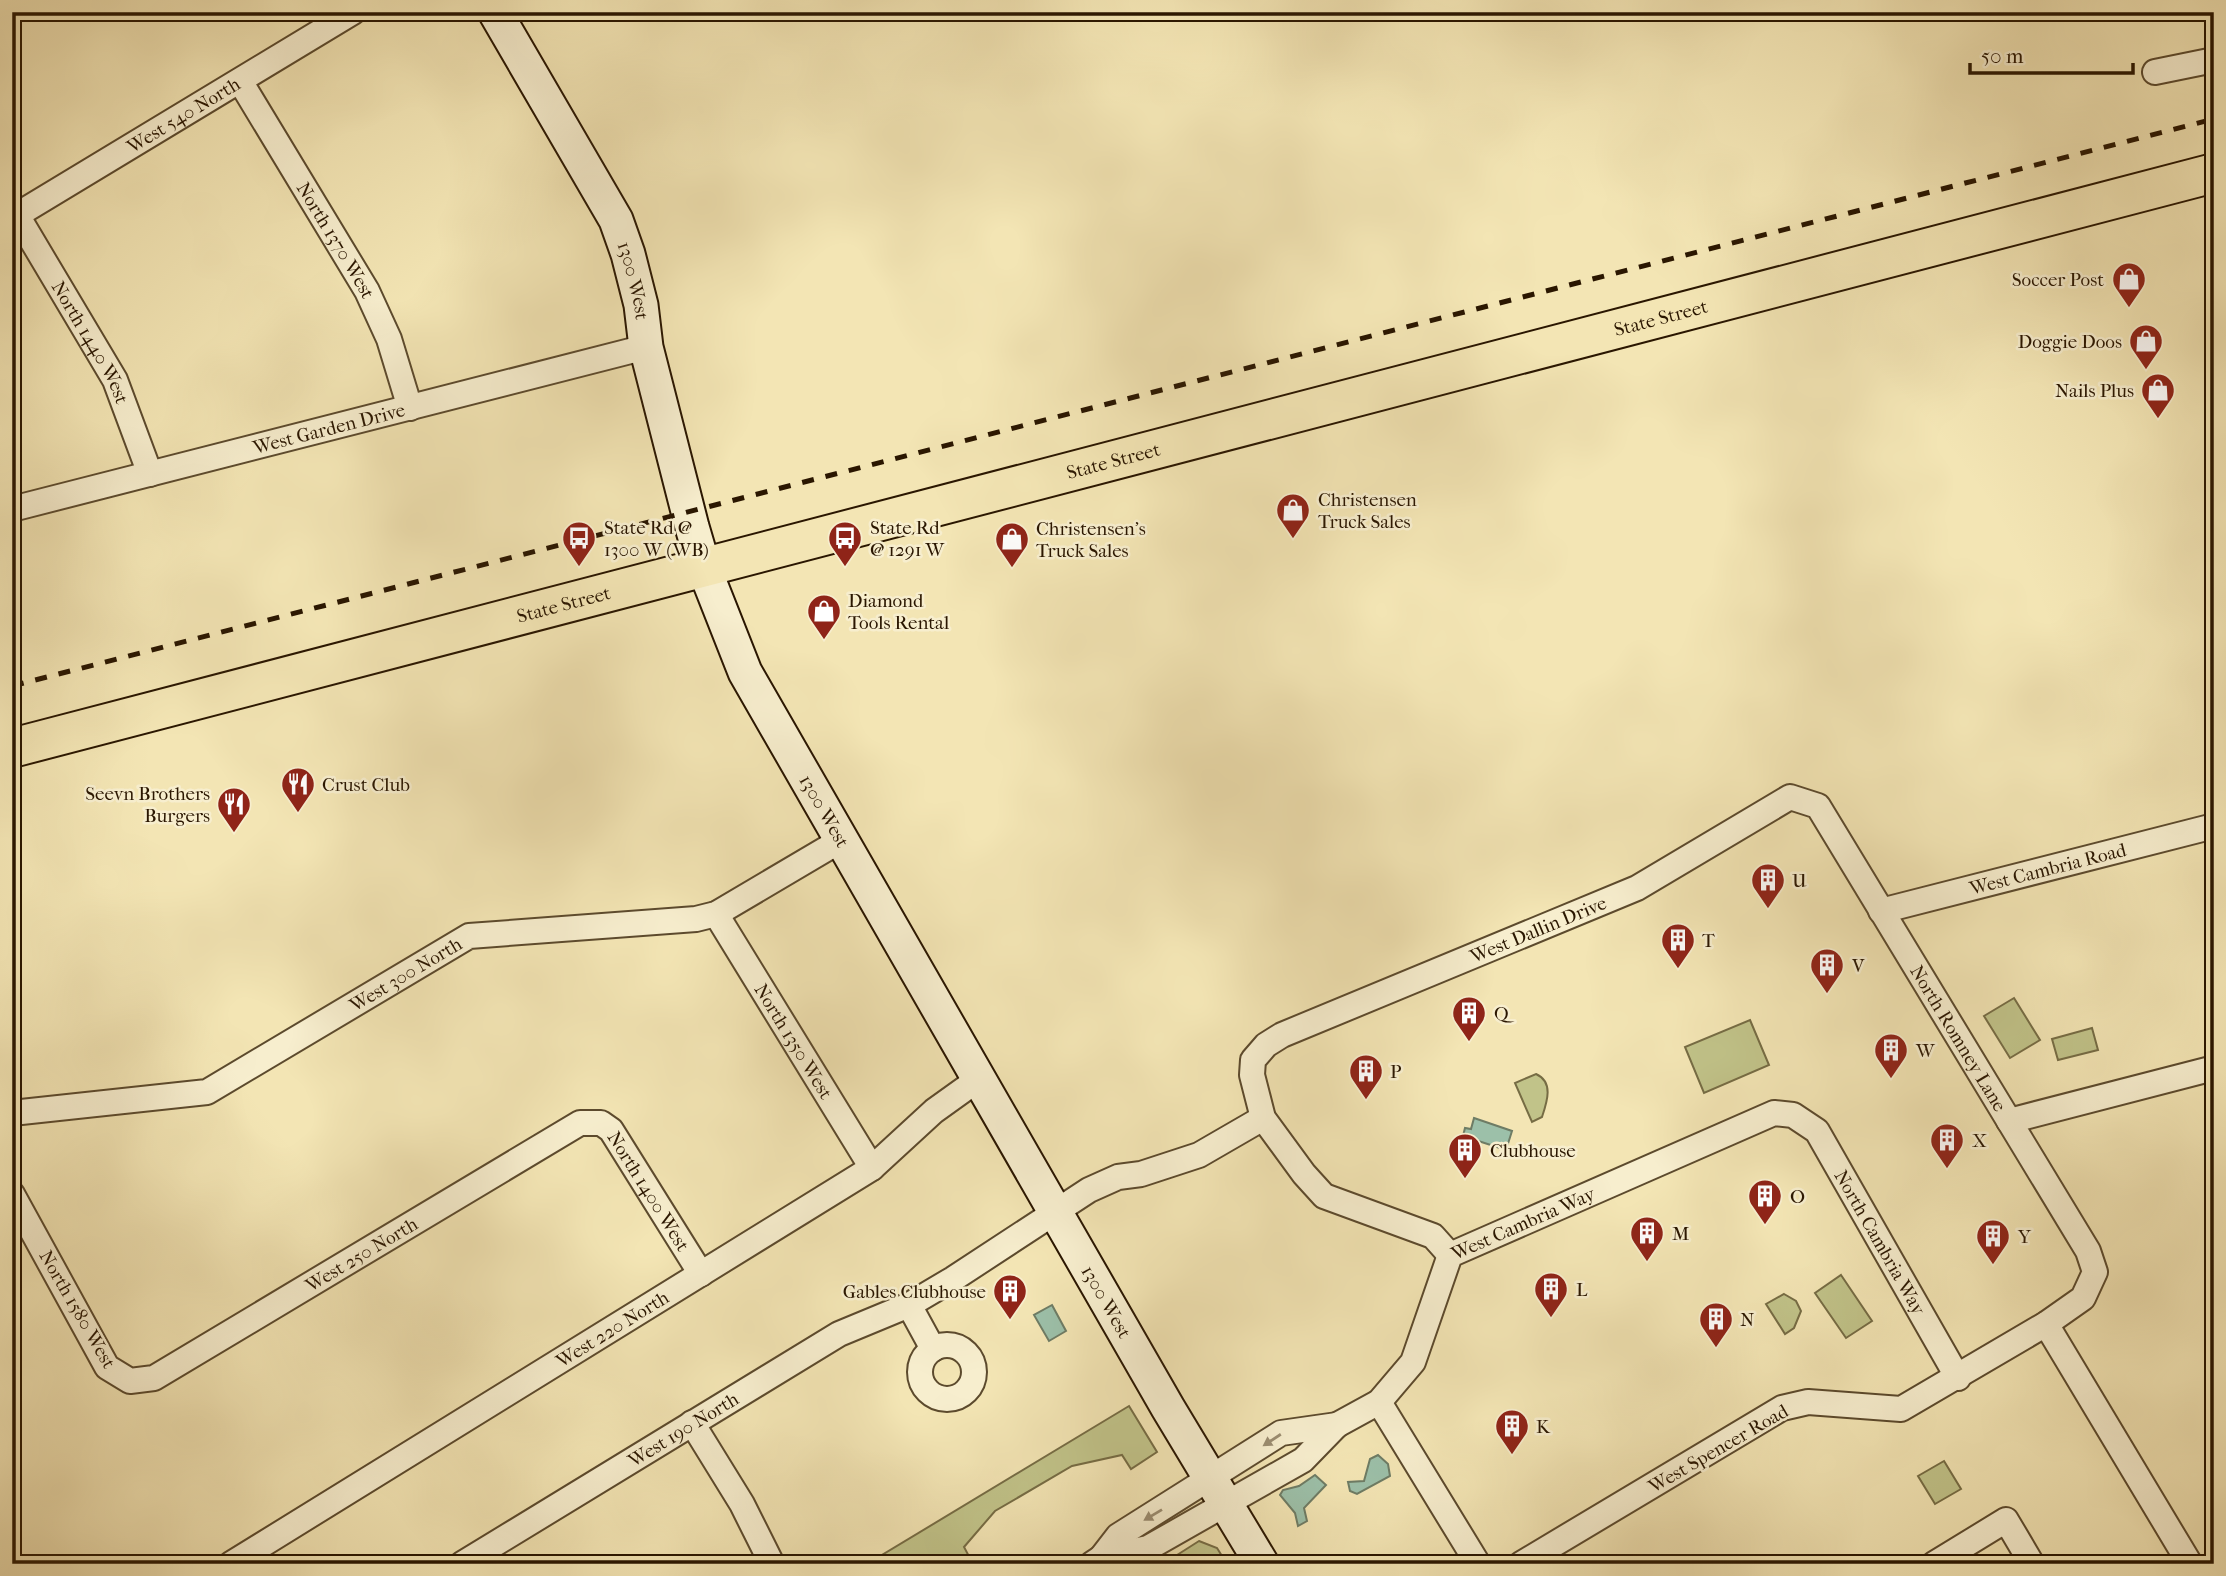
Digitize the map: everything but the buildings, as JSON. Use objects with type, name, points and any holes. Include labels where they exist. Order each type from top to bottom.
[{"type":"main road","name":"State Street","points":[[12,748],[2214,173]]},
{"type":"street","name":"West 540 North","points":[[15,218],[353,12]]},
{"type":"street","name":"1300 West","points":[[495,12],[616,220],[641,304],[646,347],[704,568],[745,672],[1217,1491],[1262,1564]]},
{"type":"street","points":[[2155,72],[2214,60]]},
{"type":"street","name":"North 1370 West","points":[[240,81],[366,291],[389,340],[410,408]]},
{"type":"street","name":"North 1440 West","points":[[15,218],[115,380],[150,474]]},
{"type":"street","name":"West Garden Drive","points":[[12,509],[646,347]]},
{"type":"street","name":"West Dallin Drive","points":[[1263,1118],[1253,1082],[1253,1060],[1266,1045],[1282,1035],[1637,888],[1790,797],[1818,806]]},
{"type":"street","name":"North Romney Lane","points":[[1818,806],[2088,1251],[2095,1272]]},
{"type":"street","name":"West Cambria Road","points":[[1881,911],[2214,826]]},
{"type":"street","name":"West 300 North","points":[[12,1113],[207,1092],[470,936],[696,919],[716,914],[843,839]]},
{"type":"street","name":"North 1350 West","points":[[716,914],[872,1168]]},
{"type":"street","points":[[2009,1121],[2214,1068]]},
{"type":"street","name":"West 220 North","points":[[231,1564],[872,1168],[934,1111],[980,1078]]},
{"type":"street","name":"West Cambria Way","points":[[1217,1491],[1303,1460],[1337,1425],[1379,1402],[1413,1362],[1450,1255],[1757,1118],[1774,1113],[1793,1115]]},
{"type":"street","name":"North Cambria Way","points":[[1793,1115],[1817,1131],[1958,1378]]},
{"type":"street","points":[[1056,1209],[1118,1177],[1154,1171],[1199,1155],[1263,1118],[1324,1196],[1433,1236],[1450,1255]]},
{"type":"street","name":"North 1400 West","points":[[590,1121],[611,1130],[701,1274]]},
{"type":"street","name":"West 250 North","points":[[130,1381],[154,1378],[570,1126],[590,1121]]},
{"type":"street","name":"North 1580 West","points":[[12,1194],[107,1367],[130,1381]]},
{"type":"street","name":"West 190 North","points":[[462,1564],[839,1334],[909,1305],[945,1267],[990,1252],[1056,1209]]},
{"type":"street","name":"West Spencer Road","points":[[1521,1564],[1782,1408],[1808,1402],[1901,1409],[1958,1378],[2083,1298],[2095,1272]]},
{"type":"street","points":[[909,1305],[933,1349]]},
{"type":"street","points":[[2046,1324],[2190,1564]]},
{"type":"street","points":[[1379,1402],[1478,1564]]},
{"type":"street","points":[[692,1423],[742,1504],[772,1564]]},
{"type":"street","name":"West Cambria Way","points":[[1217,1491],[1281,1433],[1337,1425]]},
{"type":"street","points":[[1097,1561],[1148,1548],[1217,1491]]},
{"type":"street","points":[[1934,1564],[2006,1520],[2032,1564]]},
{"type":"green space","points":[[2014,998],[2040,1040],[2010,1058],[1984,1016]]},
{"type":"green space","points":[[1750,1020],[1769,1065],[1704,1093],[1685,1047]]},
{"type":"green space","points":[[2092,1028],[2098,1050],[2058,1060],[2052,1039]]},
{"type":"green space","points":[[1536,1074],[1545,1082],[1548,1093],[1542,1117],[1532,1122],[1515,1083]]},
{"type":"green space","points":[[1841,1275],[1872,1321],[1846,1338],[1815,1293]]},
{"type":"green space","points":[[1784,1294],[1796,1301],[1801,1311],[1794,1328],[1785,1334],[1766,1304]]},
{"type":"green space","points":[[1129,1406],[1157,1452],[1131,1469],[1122,1455],[1072,1466],[995,1511],[964,1547],[973,1564],[867,1564]]},
{"type":"green space","points":[[1944,1461],[1961,1489],[1935,1504],[1918,1476]]},
{"type":"green space","points":[[1199,1541],[1217,1548],[1227,1564],[1163,1564]]},
{"type":"shaded area","points":[[1474,1118],[1512,1131],[1506,1150],[1463,1136],[1465,1128],[1471,1129]]},
{"type":"shaded area","points":[[1052,1305],[1066,1331],[1049,1341],[1034,1315]]},
{"type":"shaded area","points":[[1378,1455],[1388,1464],[1390,1476],[1357,1494],[1350,1491],[1348,1482],[1364,1481],[1370,1459]]},
{"type":"shaded area","points":[[1315,1475],[1326,1485],[1304,1508],[1307,1521],[1298,1526],[1295,1513],[1280,1495],[1283,1490],[1299,1486]]},
{"type":"railway","points":[[12,686],[2214,119]]},
{"type":"place","name":"Soccer Post","points":[[2129,309]]},
{"type":"place","name":"Doggie Doos","points":[[2146,371]]},
{"type":"place","name":"Nails Plus","points":[[2158,420]]},
{"type":"place","name":"Christensen Truck Sales","points":[[1293,540]]},
{"type":"place","name":"State Rd @ 1300 W (WB)","points":[[579,568]]},
{"type":"place","name":"State Rd @ 1291 W","points":[[845,568]]},
{"type":"place","name":"Christensen's Truck Sales","points":[[1012,569]]},
{"type":"place","name":"Diamond Tools Rental","points":[[824,641]]},
{"type":"place","name":"Crust Club","points":[[298,814]]},
{"type":"place","name":"Seevn Brothers Burgers","points":[[234,834]]},
{"type":"place","name":"U","points":[[1768,910]]},
{"type":"place","name":"T","points":[[1678,970]]},
{"type":"place","name":"V","points":[[1827,995]]},
{"type":"place","name":"Q","points":[[1469,1043]]},
{"type":"place","name":"W","points":[[1891,1080]]},
{"type":"place","name":"P","points":[[1366,1101]]},
{"type":"place","name":"X","points":[[1947,1170]]},
{"type":"place","name":"Clubhouse","points":[[1465,1180]]},
{"type":"place","name":"O","points":[[1765,1226]]},
{"type":"place","name":"M","points":[[1647,1263]]},
{"type":"place","name":"Y","points":[[1993,1266]]},
{"type":"place","name":"L","points":[[1551,1319]]},
{"type":"place","name":"Gables Clubhouse","points":[[1010,1321]]},
{"type":"place","name":"N","points":[[1716,1349]]},
{"type":"place","name":"K","points":[[1512,1456]]}]
